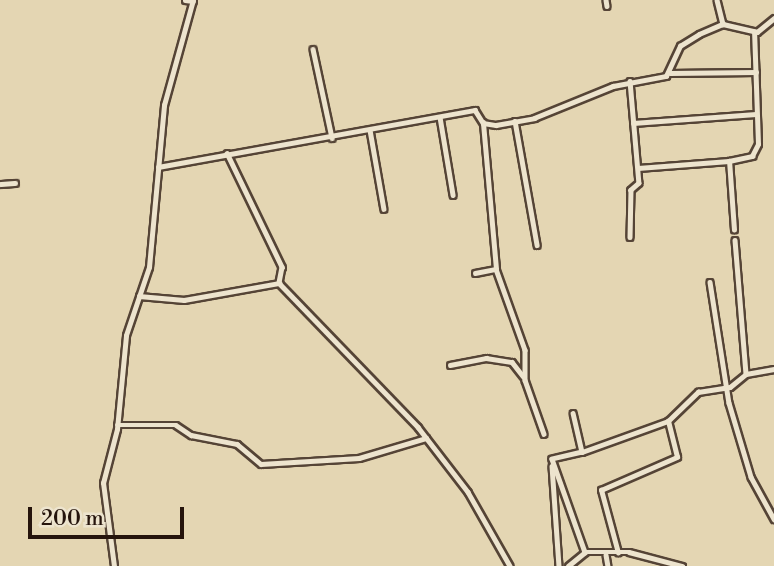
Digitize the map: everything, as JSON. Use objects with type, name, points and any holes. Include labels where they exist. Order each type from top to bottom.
[{"type":"street","points":[[114,566],[103,482],[117,425],[126,335],[149,267],[164,105],[193,1],[185,0]]},
{"type":"street","points":[[717,0],[723,24]]},
{"type":"street","points":[[670,72],[680,46],[723,24],[754,32],[774,18]]},
{"type":"street","points":[[638,168],[729,162],[757,152],[754,32]]},
{"type":"street","points":[[313,49],[332,138]]},
{"type":"street","points":[[483,123],[515,121],[582,103],[629,81],[670,72],[756,72]]},
{"type":"street","points":[[629,81],[639,183],[631,190],[630,237]]},
{"type":"street","points":[[158,167],[227,153],[332,138],[475,110],[483,123],[496,269],[525,350],[525,380]]},
{"type":"street","points":[[633,123],[756,114]]},
{"type":"street","points":[[440,117],[453,195]]},
{"type":"street","points":[[515,121],[537,245]]},
{"type":"street","points":[[370,130],[384,209]]},
{"type":"street","points":[[227,153],[282,267],[279,283]]},
{"type":"street","points":[[729,162],[734,230]]},
{"type":"street","points":[[0,184],[15,184]]},
{"type":"street","points":[[735,240],[746,374]]},
{"type":"street","points":[[475,273],[496,269]]},
{"type":"street","points":[[710,282],[751,477],[774,519]]},
{"type":"street","points":[[139,296],[184,300],[279,283]]},
{"type":"street","points":[[279,283],[426,438],[468,492],[510,566]]},
{"type":"street","points":[[450,365],[486,358],[512,362],[525,380],[544,434]]},
{"type":"street","points":[[552,458],[582,452],[668,421],[698,392],[730,387],[746,374],[774,369]]},
{"type":"street","points":[[573,413],[582,452]]},
{"type":"street","points":[[618,553],[601,490],[677,457],[668,421]]},
{"type":"street","points":[[117,425],[176,425],[191,435],[237,444],[261,464],[359,458],[426,438]]},
{"type":"street","points":[[552,458],[585,552]]},
{"type":"street","points":[[552,458],[559,566]]},
{"type":"street","points":[[568,566],[585,552],[606,555],[618,553],[682,566]]},
{"type":"street","points":[[606,555],[608,566]]}]
